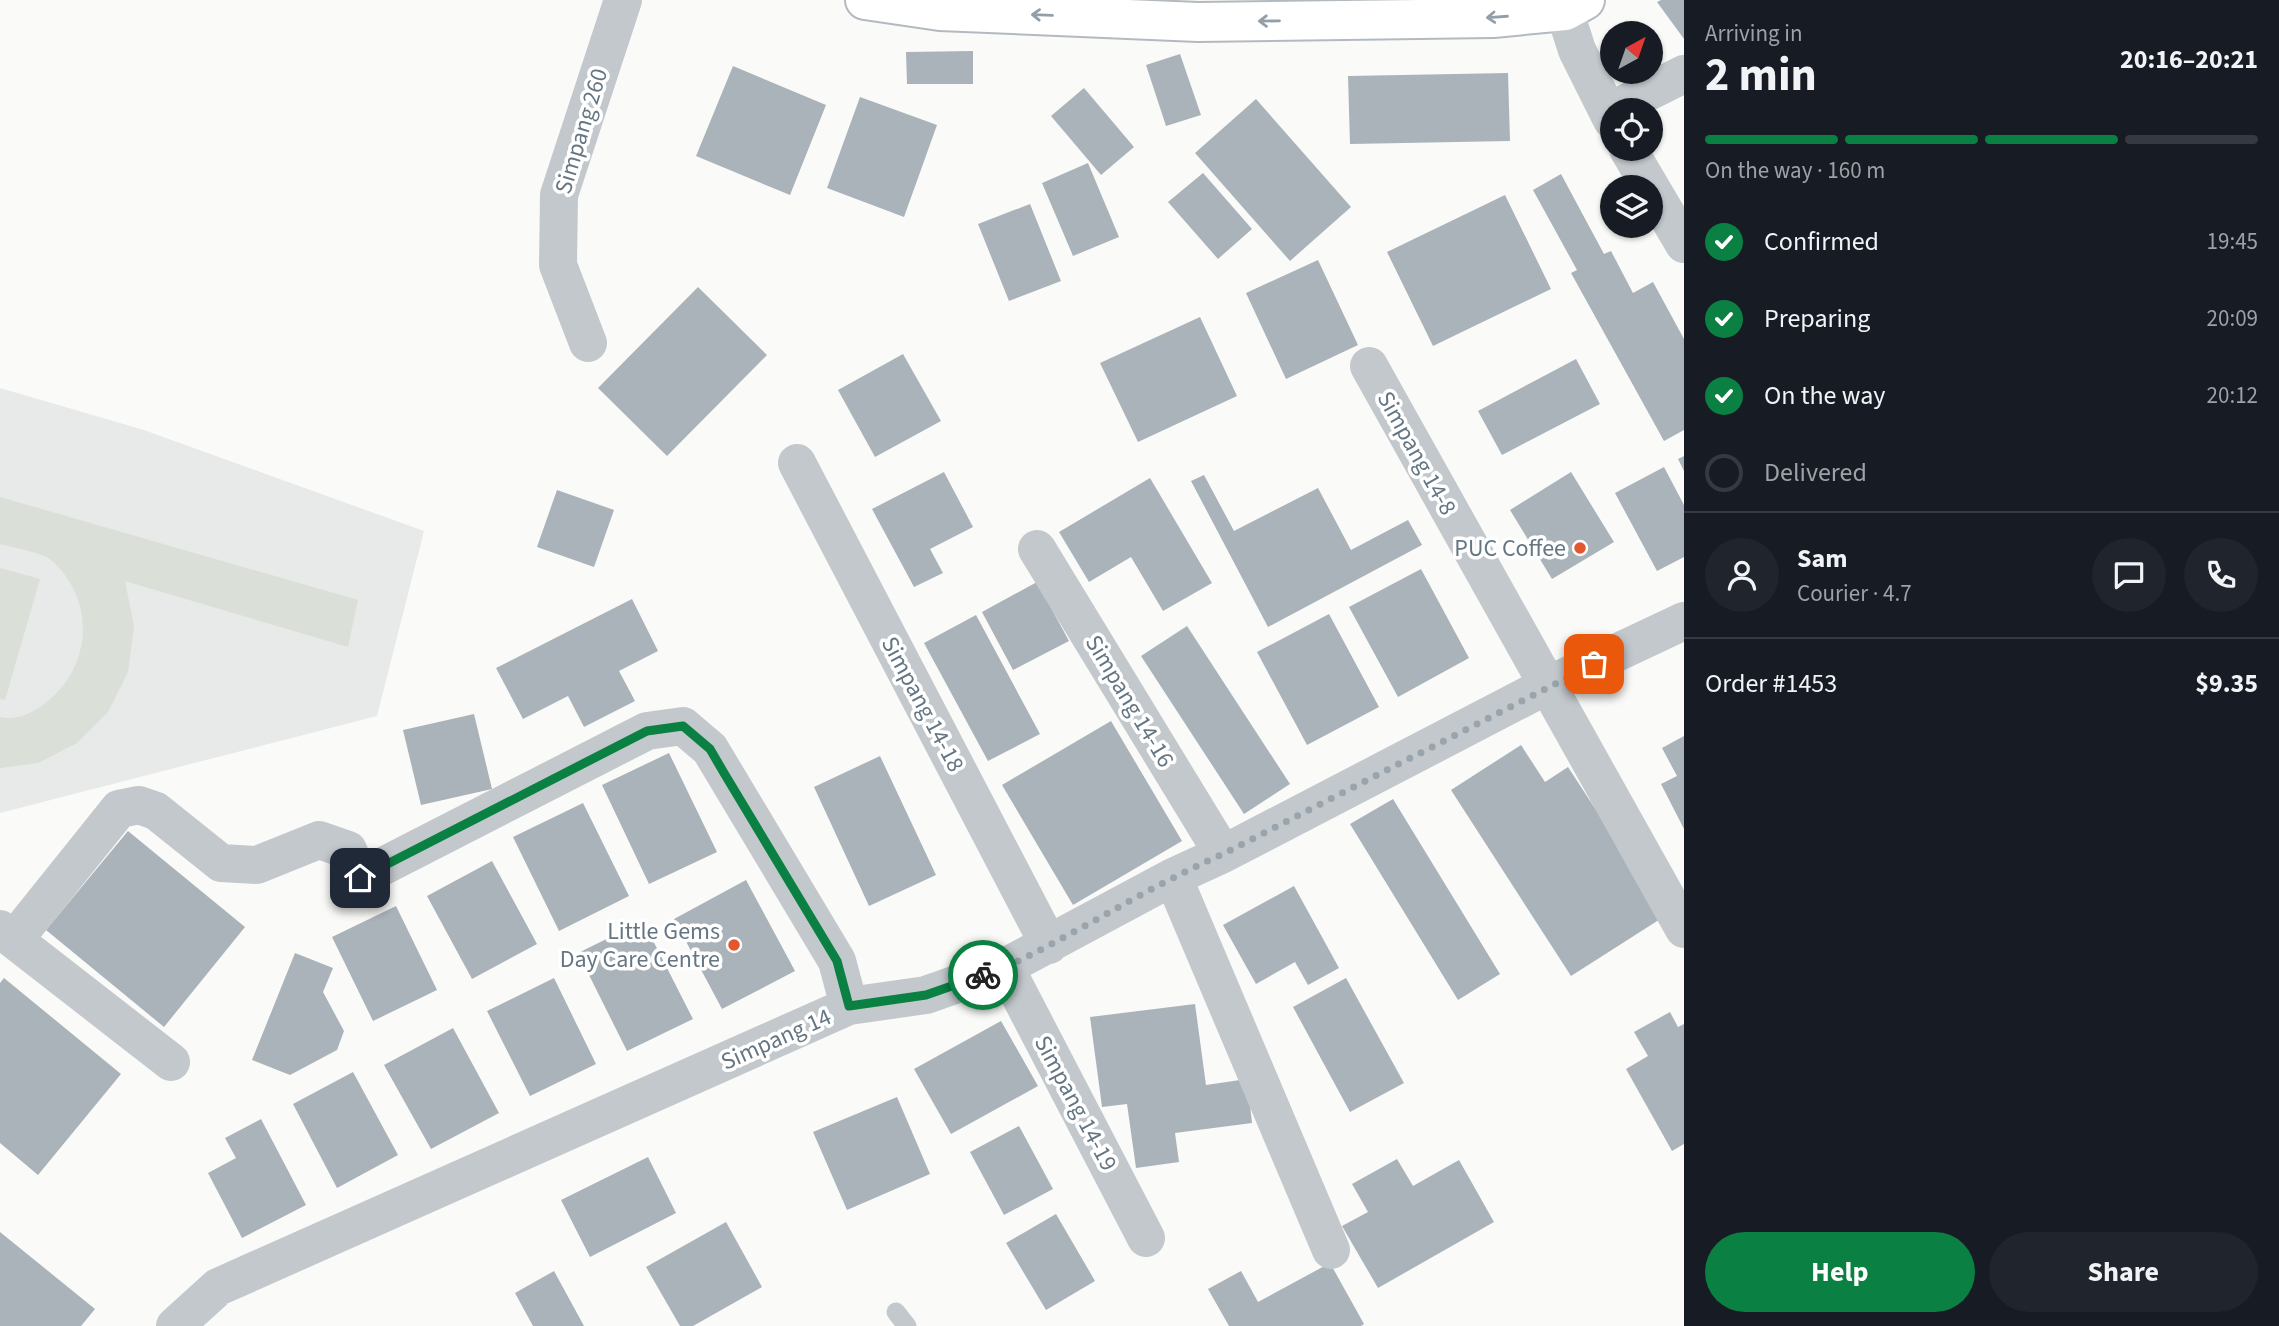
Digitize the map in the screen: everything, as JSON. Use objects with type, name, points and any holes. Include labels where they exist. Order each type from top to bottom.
[{"type":"main road","points":[[865,0],[940,11],[1198,22],[1493,18],[1570,4]]},
{"type":"street","name":"Simpang 260","points":[[588,343],[558,265],[559,195],[623,0]]},
{"type":"street","points":[[1570,4],[1577,50],[1603,98]]},
{"type":"street","points":[[1639,98],[1684,74]]},
{"type":"street","points":[[1635,161],[1684,244]]},
{"type":"street","name":"Simpang 14-8","points":[[1369,366],[1684,929]]},
{"type":"street","name":"Simpang 14-18","points":[[797,463],[1049,945]]},
{"type":"street","name":"Simpang 14-16","points":[[1037,549],[1223,854]]},
{"type":"street","name":"Simpang 14","points":[[175,1326],[219,1287],[849,1006],[926,995],[1005,967],[1173,877],[1223,854],[1548,685],[1684,621]]},
{"type":"street","points":[[171,1062],[7,935],[119,809],[139,805],[156,811],[221,863],[257,864],[319,840],[348,850],[360,878],[647,731],[683,726],[710,749],[830,949],[837,961],[849,1006]]},
{"type":"street","points":[[1173,877],[1331,1250]]},
{"type":"street","name":"Simpang 14-19","points":[[1005,967],[1146,1238]]},
{"type":"shaded area","points":[[0,388],[144,430],[424,531],[377,716],[0,813]]},
{"type":"shaded area","points":[[0,497],[358,600],[348,647],[125,581],[134,626],[128,672],[108,712],[77,743],[38,763],[0,768],[0,717],[12,718],[29,714],[60,689],[72,672],[83,634],[82,614],[76,594],[66,576],[47,557],[0,544]]},
{"type":"shaded area","points":[[0,568],[40,579],[5,700],[0,699]]},
{"type":"building","points":[[1684,0],[1684,39],[1657,2]]},
{"type":"building","points":[[973,51],[973,84],[907,84],[906,52]]},
{"type":"building","points":[[1180,54],[1201,115],[1166,126],[1146,65]]},
{"type":"building","points":[[733,66],[826,105],[790,195],[696,156]]},
{"type":"building","points":[[1508,73],[1510,141],[1350,144],[1348,76]]},
{"type":"building","points":[[1084,88],[1134,147],[1101,175],[1051,116]]},
{"type":"building","points":[[860,97],[937,125],[904,217],[827,188]]},
{"type":"building","points":[[1256,99],[1351,207],[1290,261],[1195,153]]},
{"type":"building","points":[[1088,163],[1119,237],[1073,256],[1042,183]]},
{"type":"building","points":[[1203,173],[1252,229],[1218,259],[1168,202]]},
{"type":"building","points":[[1561,174],[1604,254],[1611,251],[1633,293],[1653,282],[1684,339],[1684,430],[1664,441],[1571,273],[1577,270],[1533,190]]},
{"type":"building","points":[[1505,195],[1551,289],[1433,346],[1387,252]]},
{"type":"building","points":[[1030,204],[1061,281],[1009,301],[978,224]]},
{"type":"building","points":[[1318,260],[1358,345],[1286,379],[1246,293]]},
{"type":"building","points":[[698,287],[767,355],[667,456],[598,388]]},
{"type":"building","points":[[1200,317],[1237,396],[1138,442],[1100,363]]},
{"type":"building","points":[[903,354],[941,421],[875,457],[838,390]]},
{"type":"building","points":[[1576,359],[1600,404],[1502,455],[1478,411]]},
{"type":"building","points":[[1684,456],[1684,471],[1678,459]]},
{"type":"building","points":[[1664,467],[1684,505],[1684,557],[1657,571],[1615,493]]},
{"type":"building","points":[[944,472],[973,527],[930,549],[943,573],[914,587],[872,509]]},
{"type":"building","points":[[1571,472],[1614,542],[1552,579],[1510,510]]},
{"type":"building","points":[[1204,475],[1234,531],[1318,488],[1351,550],[1408,520],[1422,545],[1268,627],[1191,481]]},
{"type":"building","points":[[1150,478],[1212,583],[1163,611],[1131,557],[1089,582],[1059,532]]},
{"type":"building","points":[[557,490],[614,510],[594,567],[537,547]]},
{"type":"building","points":[[1421,569],[1469,658],[1398,697],[1349,607]]},
{"type":"building","points":[[1037,582],[1069,641],[1013,670],[982,612]]},
{"type":"building","points":[[632,599],[658,651],[619,671],[635,701],[584,727],[568,696],[523,719],[496,668]]},
{"type":"building","points":[[1329,614],[1379,707],[1307,745],[1257,652]]},
{"type":"building","points":[[976,615],[1040,734],[988,761],[924,643]]},
{"type":"building","points":[[1187,626],[1290,784],[1244,814],[1141,656]]},
{"type":"building","points":[[474,714],[492,789],[421,805],[403,730]]},
{"type":"building","points":[[1111,721],[1182,841],[1073,905],[1002,785]]},
{"type":"building","points":[[1684,736],[1684,829],[1661,784],[1677,776],[1662,748]]},
{"type":"building","points":[[1521,745],[1545,782],[1568,767],[1665,916],[1571,976],[1451,790]]},
{"type":"building","points":[[669,753],[717,852],[649,884],[602,785]]},
{"type":"building","points":[[880,756],[936,875],[869,906],[814,787]]},
{"type":"building","points":[[1393,799],[1500,974],[1458,1000],[1350,824]]},
{"type":"building","points":[[583,803],[629,896],[559,931],[513,837]]},
{"type":"building","points":[[128,831],[245,927],[164,1027],[46,930]]},
{"type":"building","points":[[492,861],[537,944],[472,979],[427,896]]},
{"type":"building","name":"Little Gems Day Care Centre","points":[[746,880],[795,971],[722,1009],[674,919]]},
{"type":"building","points":[[1294,886],[1339,968],[1308,985],[1295,962],[1256,984],[1223,925]]},
{"type":"building","points":[[396,906],[437,990],[373,1021],[332,937]]},
{"type":"building","points":[[643,921],[693,1019],[627,1051],[578,953]]},
{"type":"building","points":[[295,953],[333,968],[323,992],[344,1031],[337,1050],[290,1075],[252,1060]]},
{"type":"building","points":[[4,978],[121,1074],[38,1175],[0,1143],[0,983]]},
{"type":"building","points":[[554,978],[596,1064],[530,1096],[487,1011]]},
{"type":"building","points":[[1346,978],[1404,1083],[1350,1112],[1293,1007]]},
{"type":"building","points":[[1195,1004],[1206,1085],[1247,1079],[1252,1123],[1175,1133],[1179,1162],[1136,1168],[1127,1104],[1102,1107],[1090,1017]]},
{"type":"building","points":[[1670,1012],[1678,1027],[1684,1024],[1684,1144],[1672,1151],[1626,1069],[1648,1056],[1634,1032]]},
{"type":"building","points":[[1001,1021],[1038,1086],[951,1134],[914,1069]]},
{"type":"building","points":[[453,1028],[499,1113],[431,1149],[384,1065]]},
{"type":"building","points":[[353,1072],[398,1155],[337,1188],[293,1104]]},
{"type":"building","points":[[897,1097],[930,1174],[847,1210],[813,1132]]},
{"type":"building","points":[[261,1119],[306,1205],[242,1238],[208,1173],[236,1158],[225,1138]]},
{"type":"building","points":[[1019,1126],[1053,1189],[1004,1215],[970,1152]]},
{"type":"building","points":[[648,1157],[676,1213],[590,1257],[561,1200]]},
{"type":"building","points":[[1397,1159],[1413,1186],[1459,1160],[1494,1222],[1378,1288],[1342,1226],[1368,1212],[1352,1184]]},
{"type":"building","points":[[1056,1214],[1095,1281],[1046,1310],[1006,1243]]},
{"type":"building","points":[[726,1222],[762,1287],[693,1326],[680,1326],[646,1267]]},
{"type":"building","points":[[0,1232],[95,1309],[81,1326],[0,1326]]},
{"type":"building","points":[[1330,1263],[1364,1324],[1361,1326],[1229,1326],[1208,1289],[1241,1271],[1258,1302]]},
{"type":"building","points":[[554,1271],[584,1326],[533,1326],[515,1293]]},
{"type":"way so far","points":[[983,975],[1049,945],[1173,877],[1594,664]]},
{"type":"place","name":"PUC Coffee","points":[[1580,548]]},
{"type":"place","name":"Little Gems Day Care Centre","points":[[734,945]]},
{"type":"route","points":[[360,878],[647,731],[683,726],[710,749],[837,961],[849,1006],[926,995],[983,975]]}]
